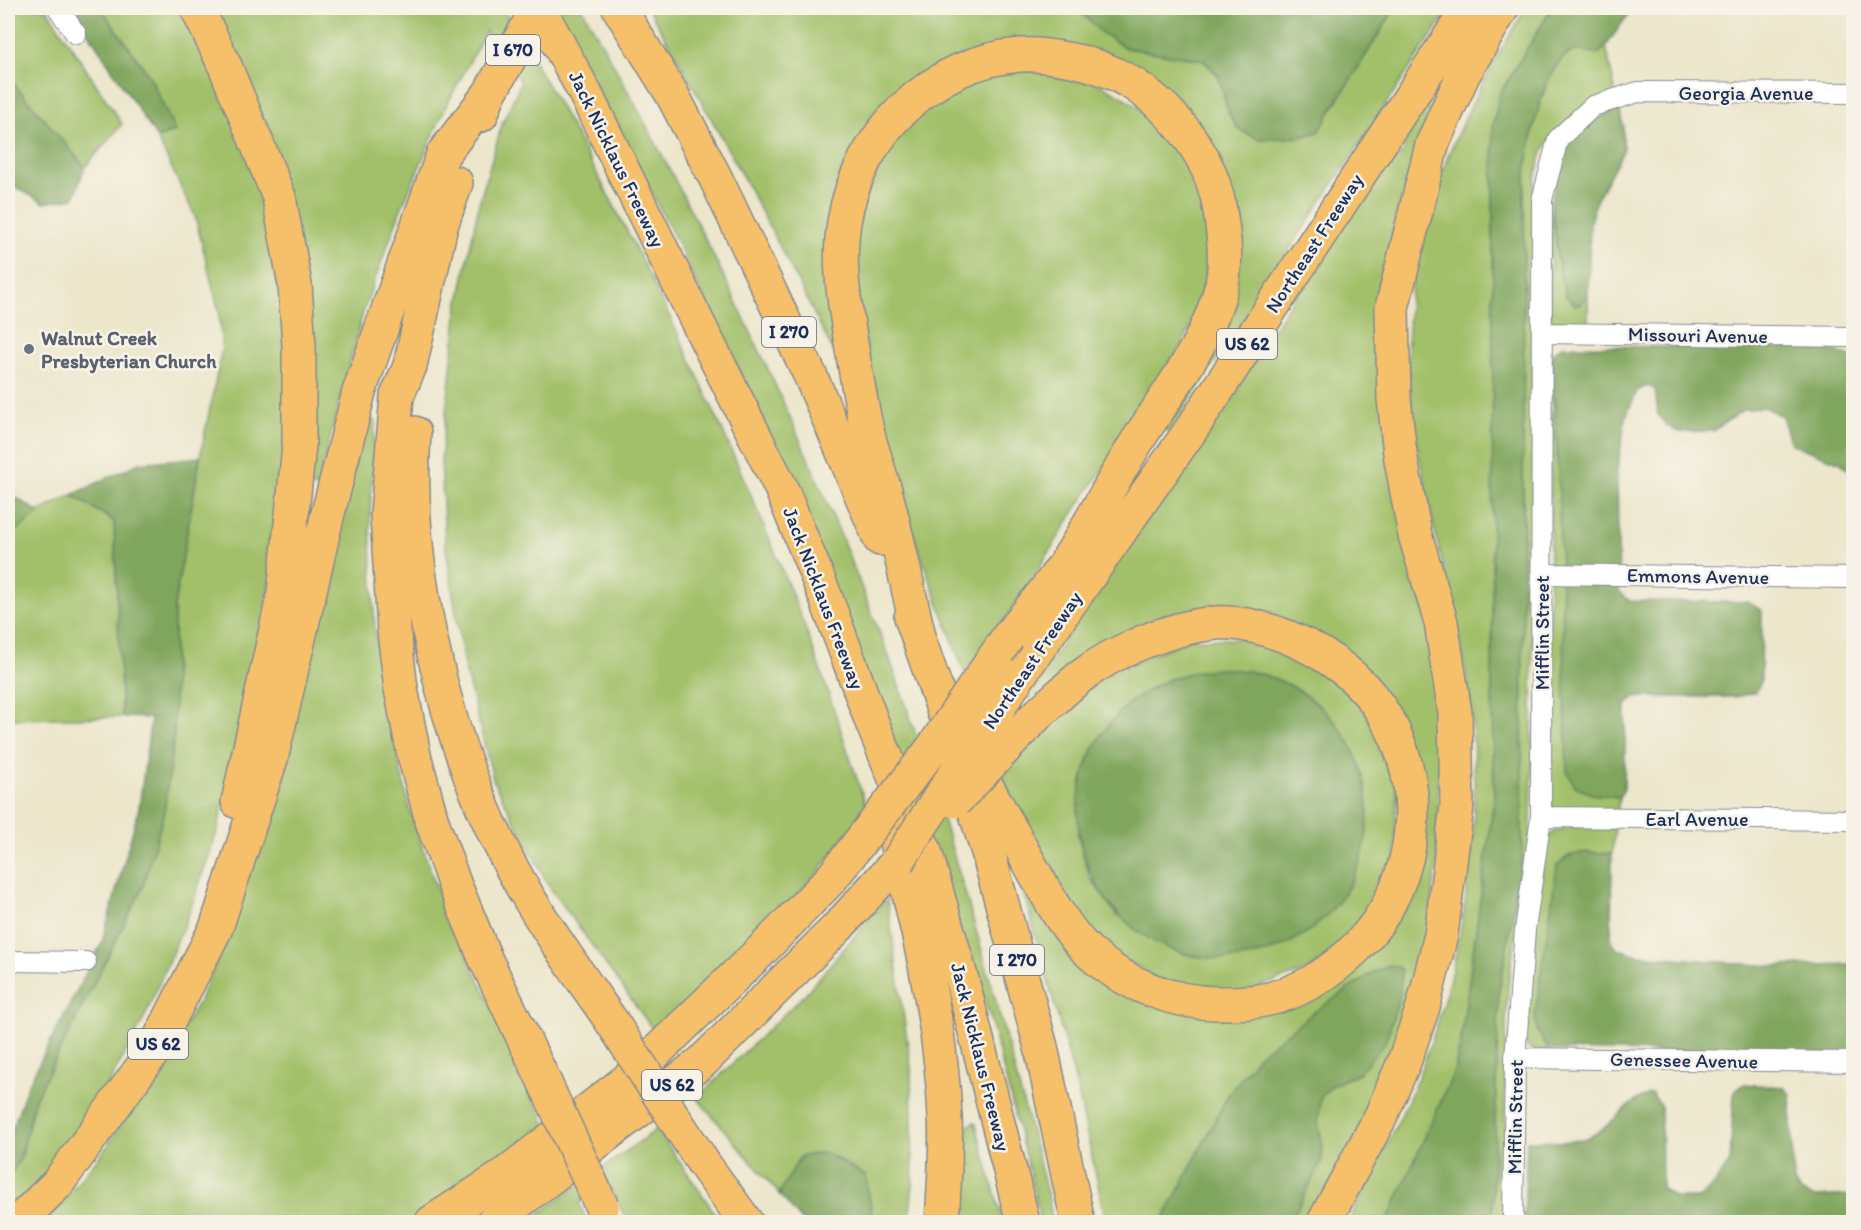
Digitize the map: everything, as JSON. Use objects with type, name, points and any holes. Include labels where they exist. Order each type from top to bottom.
[{"type":"highway","points":[[197,8],[225,66],[279,197],[295,285],[299,347],[299,445],[284,593],[232,829],[216,928]]},
{"type":"highway","name":"I 670","points":[[489,94],[538,8]]},
{"type":"highway","name":"Jack Nicklaus Freeway","points":[[538,8],[584,91],[781,488],[824,593],[873,725],[925,851],[962,980],[1023,1222]]},
{"type":"highway","name":"I 270","points":[[620,8],[672,94],[716,178],[806,366],[919,636],[987,852],[1041,1047],[1078,1222]]},
{"type":"highway","name":"Northeast Freeway","points":[[493,1222],[702,1062],[836,929],[898,861],[1019,676],[1193,427],[1469,8]]},
{"type":"highway","points":[[1324,1222],[1381,1116],[1404,1062],[1423,1007],[1441,935],[1457,806],[1455,713],[1441,622],[1415,535],[1400,454],[1394,399],[1392,308],[1432,145],[1463,75],[1502,8]]},
{"type":"highway","points":[[432,1222],[499,1179],[627,1080],[764,948],[831,879],[932,748],[1008,637],[1068,560],[1135,445],[1186,365],[1209,324],[1222,281],[1225,240],[1213,179],[1204,159],[1183,127],[1155,99],[1123,76],[1087,63],[1048,56],[1022,55],[993,59],[942,80],[922,93],[891,122],[870,149],[858,172],[847,206],[843,224],[842,268],[851,346],[869,436],[885,490],[919,636]]},
{"type":"highway","points":[[216,928],[272,759],[327,517],[359,392],[443,154],[489,94]]},
{"type":"highway","points":[[489,94],[441,226],[410,366],[397,396],[387,515],[394,631],[401,689],[414,755],[454,883],[485,958],[606,1215]]},
{"type":"highway","points":[[410,366],[416,408],[413,451],[417,540],[428,630],[450,714],[474,785],[508,860],[545,925],[612,1022],[704,1164],[746,1222]]},
{"type":"highway","points":[[898,861],[1036,716],[1082,675],[1130,647],[1171,632],[1218,623],[1265,628],[1307,645],[1345,670],[1371,696],[1392,728],[1408,775],[1412,801],[1412,834],[1406,863],[1394,893],[1372,932],[1337,966],[1312,981],[1288,993],[1262,1000],[1210,1003],[1182,1000],[1156,992],[1120,976],[1087,950],[1055,909],[941,702]]},
{"type":"highway","points":[[873,725],[881,783],[923,949],[933,1012],[945,1116],[942,1222]]},
{"type":"highway","name":"US 62","points":[[18,1222],[57,1184],[153,1052],[216,928]]},
{"type":"street","points":[[58,8],[76,34]]},
{"type":"street","name":"Georgia Avenue","points":[[1638,92],[1854,93]]},
{"type":"street","name":"Mifflin Street","points":[[1513,1222],[1515,1058],[1525,930],[1541,817],[1542,200],[1558,139],[1593,106],[1638,92]]},
{"type":"street","name":"Missouri Avenue","points":[[1543,333],[1854,337]]},
{"type":"street","name":"Emmons Avenue","points":[[1542,574],[1854,578]]},
{"type":"street","name":"Earl Avenue","points":[[1541,817],[1854,820]]},
{"type":"street","points":[[8,961],[86,962]]},
{"type":"street","name":"Genessee Avenue","points":[[1515,1058],[1854,1062]]},
{"type":"green space","points":[[8,8],[46,8],[122,124],[85,167],[8,77]]},
{"type":"green space","points":[[72,8],[101,8],[150,77],[175,131],[157,138]]},
{"type":"green space","points":[[101,8],[182,8],[244,141],[270,221],[288,322],[289,469],[254,672],[217,832],[189,913],[143,1021],[99,1101],[61,1153],[8,1216],[8,1177],[21,1158],[34,1101],[142,889],[164,813],[174,734],[174,606],[222,349],[219,312],[195,216],[157,138],[175,131],[150,77]]},
{"type":"green space","points":[[205,8],[502,8],[585,151],[624,225],[731,449],[805,627],[867,808],[816,875],[657,1035],[549,886],[494,782],[464,665],[445,542],[441,459],[458,306],[479,204],[502,124],[521,82],[486,31],[445,108],[401,209],[364,309],[317,488],[307,486],[302,290]]},
{"type":"green space","points":[[549,8],[582,8],[695,218],[764,361],[829,507],[892,665],[939,805],[996,1000],[1053,1222],[1040,1222],[989,1013],[757,409],[676,240],[596,87]]},
{"type":"green space","points":[[648,8],[1076,8],[1102,33],[1126,48],[1203,60],[1218,75],[1229,114],[1238,128],[1258,139],[1300,137],[1318,132],[1395,8],[1450,8],[1168,432],[1161,427],[1228,291],[1178,110],[1026,46],[872,124],[841,349],[833,351],[744,178]]},
{"type":"green space","points":[[1076,8],[1395,8],[1318,132],[1300,137],[1258,139],[1238,129],[1229,114],[1218,75],[1203,60],[1126,48],[1102,33]]},
{"type":"green space","points":[[1526,8],[1552,8],[1499,95],[1492,699],[1494,800],[1460,1047],[1454,1072],[1387,1222],[1348,1222],[1407,1103],[1431,1043],[1455,957],[1470,869],[1474,780],[1470,703],[1460,641],[1431,516],[1412,409],[1408,352],[1412,280],[1433,195],[1459,131],[1474,99]]},
{"type":"green space","points":[[1552,8],[1633,8],[1598,54],[1575,51],[1563,58],[1552,72],[1537,113],[1524,192],[1522,858],[1499,991],[1492,1222],[1387,1222],[1454,1072],[1460,1047],[1494,800],[1492,699],[1493,128],[1499,95]]},
{"type":"green space","points":[[1606,46],[1615,90],[1548,142],[1540,158],[1534,184],[1530,846],[1509,977],[1506,1017],[1504,1222],[1492,1222],[1499,991],[1522,858],[1524,192],[1537,113],[1552,73],[1563,59],[1575,51],[1598,54]]},
{"type":"green space","points":[[1022,69],[1070,74],[1090,80],[1134,104],[1158,126],[1178,151],[1194,180],[1204,211],[1208,243],[1206,275],[1198,308],[1165,376],[1018,600],[965,674],[916,543],[891,465],[879,418],[853,271],[855,219],[891,139],[914,115],[974,79]]},
{"type":"green space","points":[[1445,76],[1407,179],[1388,252],[1379,308],[1440,711],[1437,864],[1427,936],[1382,1087],[1312,1222],[1290,1222],[1321,1163],[1323,1147],[1318,1122],[1321,1096],[1333,1085],[1359,1073],[1374,972],[1317,1010],[1259,1055],[1229,1094],[1162,1222],[1106,1222],[1076,1083],[1022,887],[1029,885],[1079,956],[1267,1010],[1405,891],[1393,716],[1243,616],[1033,707],[1028,693],[1196,447],[1390,152],[1402,155],[1409,131]]},
{"type":"green space","points":[[8,77],[85,167],[74,198],[44,203],[8,183]]},
{"type":"green space","points":[[1619,108],[1623,125],[1623,151],[1596,201],[1590,223],[1588,294],[1581,304],[1575,305],[1566,296],[1560,274],[1551,201],[1563,153],[1576,135],[1600,117]]},
{"type":"green space","points":[[1551,201],[1560,274],[1566,296],[1581,304],[1588,294],[1588,331],[1556,325],[1550,316]]},
{"type":"green space","points":[[1562,346],[1828,348],[1853,358],[1853,474],[1841,463],[1791,444],[1782,416],[1763,407],[1743,410],[1713,431],[1679,432],[1667,426],[1658,415],[1655,389],[1647,386],[1637,391],[1626,416],[1617,471],[1619,592],[1630,601],[1748,602],[1762,611],[1761,682],[1756,692],[1736,697],[1634,697],[1626,705],[1624,789],[1619,797],[1592,794],[1575,786],[1567,771],[1552,354]]},
{"type":"green space","points":[[1552,354],[1558,472],[1592,794],[1619,797],[1617,815],[1555,810],[1547,800]]},
{"type":"green space","points":[[367,418],[375,420],[370,523],[375,634],[386,708],[410,810],[435,884],[549,1131],[416,1222],[45,1222],[103,1152],[157,1073],[198,1003],[233,923]]},
{"type":"green space","points":[[200,457],[174,606],[174,734],[164,813],[142,889],[34,1101],[21,1158],[8,1177],[8,1141],[27,1087],[102,942],[139,808],[151,718],[122,717],[114,521],[72,495],[139,463]]},
{"type":"green space","points":[[8,493],[39,512],[19,529],[8,529]]},
{"type":"green space","points":[[72,495],[114,521],[122,717],[8,719],[8,529],[19,529],[39,512]]},
{"type":"green space","points":[[1186,639],[1250,639],[1287,651],[1341,687],[1363,708],[1386,752],[1397,786],[1395,858],[1360,926],[1311,969],[1243,992],[1174,988],[1102,947],[1059,893],[999,775],[1108,670]],"holes":[[[1077,832],[1118,917],[1090,878]]]},
{"type":"green space","points":[[1209,669],[1237,669],[1279,680],[1304,693],[1326,711],[1344,733],[1357,758],[1368,800],[1368,828],[1357,870],[1344,895],[1326,917],[1304,935],[1279,948],[1237,959],[1209,959],[1167,948],[1142,935],[1120,917],[1102,895],[1089,870],[1078,828],[1078,800],[1089,758],[1102,733],[1120,711],[1142,693],[1167,680]]},
{"type":"green space","points":[[1569,827],[1615,828],[1612,854],[1576,854],[1557,866],[1549,1050],[1530,1050],[1523,1040],[1522,1029],[1547,838],[1555,831]]},
{"type":"green space","points":[[1588,852],[1612,854],[1611,940],[1616,948],[1638,955],[1770,966],[1853,964],[1853,1055],[1549,1050],[1538,1033],[1535,1015],[1557,866],[1568,856]]},
{"type":"green space","points":[[887,899],[911,1068],[913,1183],[909,1222],[873,1222],[866,1176],[800,1157],[779,1194],[697,1098],[804,995]]},
{"type":"green space","points":[[1389,965],[1397,966],[1401,970],[1400,996],[1385,1043],[1359,1073],[1333,1085],[1321,1096],[1318,1122],[1323,1147],[1321,1163],[1290,1222],[1162,1222],[1229,1094],[1259,1055],[1317,1010],[1374,972]]},
{"type":"green space","points":[[1744,1084],[1783,1087],[1790,1094],[1794,1182],[1802,1193],[1815,1197],[1853,1195],[1853,1222],[1524,1222],[1527,1141],[1562,1142],[1579,1140],[1595,1134],[1628,1106],[1651,1093],[1661,1106],[1662,1189],[1676,1198],[1698,1198],[1710,1189],[1730,1162],[1734,1092]]},
{"type":"green space","points":[[975,1122],[1003,1222],[959,1222],[968,1126]]},
{"type":"green space","points":[[657,1129],[721,1222],[627,1222],[607,1180],[579,1204],[588,1222],[527,1222]]},
{"type":"green space","points":[[825,1152],[866,1176],[873,1222],[803,1222],[779,1194],[800,1157]]},
{"type":"place","name":"Walnut Creek Presbyterian Church","points":[[29,349]]}]
